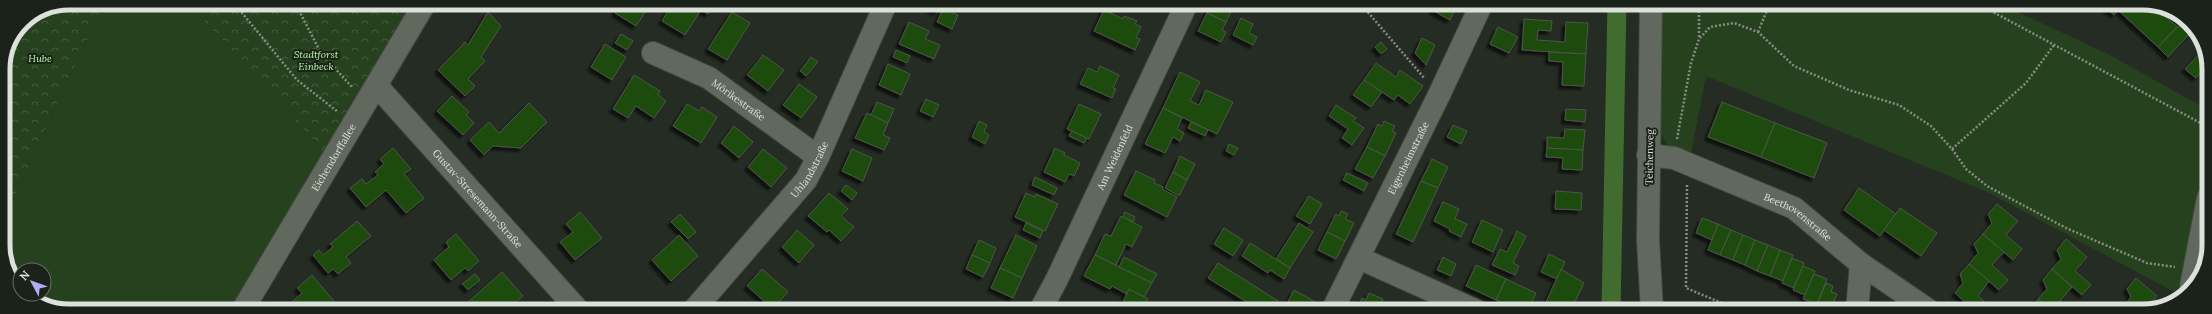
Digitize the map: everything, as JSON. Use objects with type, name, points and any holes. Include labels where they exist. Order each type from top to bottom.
[{"type":"street","name":"Eichendorffallee","points":[[246,304],[421,10]]},
{"type":"street","name":"Uhlandstraße","points":[[699,304],[806,180],[818,157],[883,10]]},
{"type":"street","name":"Am Weidenfeld","points":[[1044,304],[1057,279],[1184,10]]},
{"type":"street","name":"Eigenheimstraße","points":[[1336,304],[1439,95],[1479,10]]},
{"type":"street","name":"Teichenweg","points":[[1651,10],[1648,240],[1652,304]]},
{"type":"street","name":"Mörikestraße","points":[[653,53],[709,78],[818,157]]},
{"type":"street","name":"Gustav-Stresemann-Straße","points":[[371,94],[572,304]]},
{"type":"street","name":"Beethovenstraße","points":[[1648,155],[1681,161],[1794,208],[1861,264],[1920,304]]},
{"type":"street","points":[[2193,276],[2202,230]]},
{"type":"street","points":[[1359,258],[1461,304]]},
{"type":"street","points":[[1858,304],[1861,264]]},
{"type":"path","points":[[240,10],[297,80],[353,124]]},
{"type":"path","points":[[299,10],[321,53],[371,94]]},
{"type":"path","points":[[1366,10],[1439,95]]},
{"type":"path","points":[[1699,10],[1699,39],[1691,62],[1681,161],[1686,288],[1724,304]]},
{"type":"path","points":[[1758,32],[1767,10]]},
{"type":"path","points":[[1987,10],[2202,124]]},
{"type":"path","points":[[1699,39],[1710,27],[1734,23],[1758,32],[1794,66],[1850,90],[1899,104],[1931,126],[1952,149],[1966,169],[1987,186],[2066,228],[2147,263],[2192,278]]},
{"type":"path","points":[[1952,149],[2026,83],[2054,45]]},
{"type":"green space","name":"Hube","points":[[69,10],[101,10],[10,206],[10,69],[14,46],[27,27],[46,14]]},
{"type":"green space","points":[[101,10],[194,10],[327,155],[237,304],[69,304],[54,302],[52,301],[52,262],[12,262],[10,245],[10,206]]},
{"type":"green space","name":"Stadtforst Einbeck","points":[[194,10],[412,10],[327,155]]},
{"type":"green space","points":[[1662,10],[2014,10],[2110,55],[2202,107],[2202,184],[2184,287],[2177,293],[1985,191],[1706,76],[1691,154],[1668,146],[1660,132]]},
{"type":"building","points":[[617,10],[647,10],[636,26],[615,13]]},
{"type":"building","points":[[669,10],[701,10],[685,35],[662,21]]},
{"type":"building","points":[[701,10],[711,10],[708,14]]},
{"type":"building","points":[[943,10],[958,15],[952,29],[937,22]]},
{"type":"building","points":[[1104,10],[1123,19],[1124,16],[1137,21],[1135,24],[1141,27],[1136,38],[1140,39],[1135,50],[1094,31]]},
{"type":"building","points":[[1105,10],[1112,10],[1111,13]]},
{"type":"building","points":[[1208,10],[1232,10],[1226,22],[1207,13]]},
{"type":"building","points":[[1432,10],[1455,10],[1450,20]]},
{"type":"building","points":[[2108,10],[2119,10],[2114,15]]},
{"type":"building","points":[[2118,10],[2143,10],[2162,13],[2177,27],[2158,47]]},
{"type":"building","points":[[488,12],[501,26],[481,57],[485,61],[468,79],[475,86],[465,96],[438,70],[465,42],[468,45]]},
{"type":"building","points":[[732,12],[750,23],[727,60],[708,49]]},
{"type":"building","points":[[1207,13],[1226,22],[1222,30],[1226,32],[1221,42],[1198,31]]},
{"type":"building","points":[[1241,18],[1253,24],[1249,33],[1257,37],[1253,45],[1233,35]]},
{"type":"building","points":[[1524,19],[1552,21],[1551,31],[1538,30],[1537,40],[1565,42],[1566,22],[1588,23],[1586,54],[1522,50]]},
{"type":"building","points":[[909,22],[929,31],[925,39],[940,45],[934,59],[899,44]]},
{"type":"building","points":[[2181,23],[2190,33],[2168,57],[2158,47]]},
{"type":"building","points":[[1498,27],[1518,37],[1509,53],[1490,44]]},
{"type":"building","points":[[621,34],[633,41],[627,50],[615,43]]},
{"type":"building","points":[[1422,38],[1435,45],[1426,65],[1415,53]]},
{"type":"building","points":[[1381,42],[1387,49],[1381,54],[1375,47]]},
{"type":"building","points":[[605,44],[626,57],[612,80],[591,67]]},
{"type":"building","points":[[896,50],[910,56],[907,63],[893,57]]},
{"type":"building","points":[[1549,52],[1586,54],[1584,86],[1562,85],[1563,62],[1549,61]]},
{"type":"building","points":[[2200,53],[2202,72],[2196,78],[2185,69]]},
{"type":"building","points":[[763,55],[784,70],[768,91],[747,75]]},
{"type":"building","points":[[811,57],[818,62],[806,76],[800,71]]},
{"type":"building","points":[[1376,63],[1396,77],[1400,70],[1423,86],[1410,104],[1398,95],[1394,100],[1364,80]]},
{"type":"building","points":[[888,64],[910,74],[901,95],[879,85]]},
{"type":"building","points":[[1100,66],[1119,75],[1113,88],[1116,89],[1112,98],[1080,84],[1088,68],[1097,72]]},
{"type":"building","points":[[1180,72],[1200,82],[1190,101],[1199,105],[1206,90],[1233,102],[1217,134],[1163,108]]},
{"type":"building","points":[[634,75],[660,91],[658,95],[666,101],[654,118],[636,106],[628,118],[613,109]]},
{"type":"building","points":[[1364,80],[1382,92],[1371,107],[1353,95]]},
{"type":"building","points":[[799,84],[817,97],[801,118],[783,105]]},
{"type":"building","points":[[452,96],[469,112],[466,115],[474,123],[463,135],[437,111]]},
{"type":"building","points":[[926,99],[939,105],[933,117],[920,111]]},
{"type":"building","points":[[877,102],[894,109],[888,123],[871,115]]},
{"type":"building","points":[[1722,102],[1775,123],[1761,157],[1708,137]]},
{"type":"building","points":[[529,103],[547,122],[521,148],[493,146],[484,155],[470,140],[489,122],[499,133]]},
{"type":"building","points":[[687,104],[699,111],[702,107],[717,117],[701,143],[673,126]]},
{"type":"building","points":[[1079,104],[1101,114],[1089,139],[1067,129]]},
{"type":"building","points":[[1336,105],[1356,118],[1353,121],[1364,128],[1352,145],[1342,138],[1348,129],[1329,116]]},
{"type":"building","points":[[1163,108],[1182,118],[1177,129],[1184,133],[1180,141],[1173,137],[1165,153],[1145,144]]},
{"type":"building","points":[[1566,109],[1586,110],[1585,122],[1565,120]]},
{"type":"building","points":[[867,113],[888,123],[883,135],[890,138],[884,150],[855,138]]},
{"type":"building","points":[[979,121],[987,125],[984,132],[989,135],[985,144],[972,137]]},
{"type":"building","points":[[1384,121],[1395,126],[1392,131],[1396,133],[1385,156],[1367,147],[1378,124],[1382,126]]},
{"type":"building","points":[[1191,122],[1208,130],[1205,136],[1188,128]]},
{"type":"building","points":[[1775,123],[1827,143],[1814,178],[1761,157]]},
{"type":"building","points":[[1453,125],[1467,131],[1461,144],[1447,137]]},
{"type":"building","points":[[734,126],[753,142],[739,158],[721,143]]},
{"type":"building","points":[[1565,129],[1585,130],[1583,150],[1547,148],[1547,137],[1564,138]]},
{"type":"building","points":[[1072,131],[1087,138],[1084,143],[1069,136]]},
{"type":"building","points":[[1229,144],[1238,148],[1234,155],[1226,151]]},
{"type":"building","points":[[1367,147],[1385,156],[1373,178],[1355,169]]},
{"type":"building","points":[[393,148],[411,169],[404,174],[424,198],[406,213],[386,190],[366,207],[350,188],[362,179],[366,184],[378,175],[375,172],[384,164],[380,159]]},
{"type":"building","points":[[1055,148],[1065,153],[1064,155],[1080,163],[1074,176],[1069,174],[1065,182],[1044,172]]},
{"type":"building","points":[[1547,148],[1583,150],[1582,170],[1562,169],[1563,158],[1546,157]]},
{"type":"building","points":[[763,149],[787,168],[771,187],[748,167]]},
{"type":"building","points":[[852,149],[872,158],[863,181],[842,171]]},
{"type":"building","points":[[1180,156],[1195,164],[1187,180],[1173,172]]},
{"type":"building","points":[[1432,159],[1448,167],[1438,188],[1421,181]]},
{"type":"building","points":[[1136,171],[1155,180],[1154,183],[1163,187],[1162,189],[1177,197],[1167,217],[1124,195]]},
{"type":"building","points":[[1173,172],[1187,180],[1179,196],[1165,188]]},
{"type":"building","points":[[1347,173],[1368,183],[1364,191],[1343,180]]},
{"type":"building","points":[[1035,177],[1057,188],[1054,195],[1032,185]]},
{"type":"building","points":[[1421,181],[1438,188],[1413,242],[1396,234]]},
{"type":"building","points":[[846,185],[857,193],[852,200],[841,191]]},
{"type":"building","points":[[1859,188],[1896,214],[1880,236],[1844,210]]},
{"type":"building","points":[[1556,191],[1582,193],[1581,210],[1555,209]]},
{"type":"building","points":[[829,193],[848,209],[841,216],[854,227],[841,241],[829,230],[827,232],[808,216]]},
{"type":"building","points":[[1026,193],[1035,197],[1036,194],[1058,204],[1045,231],[1015,217]]},
{"type":"building","points":[[1309,196],[1322,204],[1310,224],[1296,216]]},
{"type":"building","points":[[1443,202],[1459,209],[1455,219],[1467,224],[1461,237],[1449,231],[1450,229],[1434,221]]},
{"type":"building","points":[[1997,204],[2018,221],[2006,235],[2022,249],[2013,260],[1983,234],[1992,223],[1988,214]]},
{"type":"building","points":[[1900,208],[1937,233],[1921,256],[1884,230]]},
{"type":"building","points":[[1341,211],[1348,214],[1345,219],[1354,223],[1345,241],[1327,232],[1336,214],[1339,216]]},
{"type":"building","points":[[580,212],[602,238],[575,260],[560,242],[573,232],[566,224]]},
{"type":"building","points":[[1125,212],[1135,217],[1133,222],[1123,217]]},
{"type":"building","points":[[680,214],[696,232],[688,239],[671,222]]},
{"type":"building","points":[[1121,216],[1142,227],[1132,247],[1126,244],[1116,265],[1095,255],[1105,234],[1111,236]]},
{"type":"building","points":[[1702,218],[1718,224],[1712,240],[1696,233]]},
{"type":"building","points":[[1482,220],[1503,230],[1493,252],[1472,242]]},
{"type":"building","points":[[357,221],[371,236],[346,257],[351,263],[338,274],[333,269],[328,273],[313,255],[319,250],[323,255],[333,247],[330,244]]},
{"type":"building","points":[[1026,223],[1043,231],[1040,238],[1023,230]]},
{"type":"building","points":[[1299,223],[1313,232],[1290,268],[1276,259]]},
{"type":"building","points":[[1718,224],[1731,230],[1720,255],[1708,250]]},
{"type":"building","points":[[1224,228],[1243,240],[1233,256],[1214,244]]},
{"type":"building","points":[[797,230],[814,245],[799,263],[782,247]]},
{"type":"building","points":[[1731,230],[1743,235],[1733,260],[1720,255]]},
{"type":"building","points":[[1517,231],[1526,236],[1513,263],[1519,266],[1515,275],[1492,265],[1500,249],[1507,252]]},
{"type":"building","points":[[1327,232],[1345,241],[1336,259],[1318,250]]},
{"type":"building","points":[[456,234],[479,261],[468,271],[465,268],[451,280],[434,260],[449,247],[446,242]]},
{"type":"building","points":[[1983,234],[2004,252],[1992,265],[2008,280],[1999,290],[1969,264],[1978,253],[1974,244]]},
{"type":"building","points":[[679,235],[698,256],[671,281],[652,260]]},
{"type":"building","points":[[1016,235],[1037,246],[1022,278],[1000,268]]},
{"type":"building","points":[[1743,235],[1755,240],[1745,265],[1733,260]]},
{"type":"building","points":[[2066,239],[2087,257],[2075,271],[2091,285],[2082,295],[2052,269],[2061,259],[2057,250]]},
{"type":"building","points":[[979,240],[996,248],[990,263],[972,255]]},
{"type":"building","points":[[1755,240],[1768,245],[1757,271],[1745,265]]},
{"type":"building","points":[[1250,243],[1290,268],[1284,279],[1270,270],[1268,273],[1242,256]]},
{"type":"building","points":[[1768,245],[1780,250],[1770,276],[1757,271]]},
{"type":"building","points":[[1780,250],[1793,255],[1783,281],[1770,276]]},
{"type":"building","points":[[1549,254],[1565,262],[1557,279],[1541,272]]},
{"type":"building","points":[[972,255],[990,263],[983,277],[966,269]]},
{"type":"building","points":[[1095,255],[1152,283],[1144,297],[1129,289],[1127,294],[1112,286],[1110,289],[1084,276]]},
{"type":"building","points":[[1124,257],[1157,274],[1152,283],[1119,267]]},
{"type":"building","points":[[1443,257],[1456,264],[1451,276],[1437,270]]},
{"type":"building","points":[[1792,258],[1804,263],[1794,288],[1782,283]]},
{"type":"building","points":[[1218,263],[1278,301],[1276,304],[1250,304],[1208,278]]},
{"type":"building","points":[[1969,264],[1989,281],[1978,296],[1987,304],[1967,304],[1955,293],[1963,283],[1960,274]]},
{"type":"building","points":[[1476,265],[1506,279],[1496,300],[1466,286]]},
{"type":"building","points":[[1803,266],[1815,271],[1805,295],[1793,290]]},
{"type":"building","points":[[1000,268],[1022,278],[1013,298],[991,288]]},
{"type":"building","points":[[762,269],[788,292],[777,304],[767,304],[747,286]]},
{"type":"building","points":[[1561,269],[1584,283],[1574,304],[1545,304]]},
{"type":"building","points":[[2052,269],[2072,287],[2060,301],[2064,304],[2043,304],[2038,299],[2047,289],[2043,280]]},
{"type":"building","points":[[502,272],[523,296],[514,304],[466,304]]},
{"type":"building","points":[[475,274],[480,280],[468,290],[462,284]]},
{"type":"building","points":[[1814,274],[1827,279],[1817,304],[1803,299]]},
{"type":"building","points":[[312,275],[336,304],[290,304],[302,293],[297,288]]},
{"type":"building","points":[[2136,278],[2157,296],[2151,303],[2125,304],[2131,297],[2127,289]]},
{"type":"building","points":[[1506,279],[1536,293],[1531,304],[1505,304],[1496,300]]},
{"type":"building","points":[[1826,283],[1833,286],[1831,292],[1837,294],[1833,304],[1817,304]]},
{"type":"building","points":[[1129,289],[1148,299],[1146,304],[1122,304]]},
{"type":"building","points":[[1294,290],[1314,301],[1312,304],[1287,304]]},
{"type":"building","points":[[1369,293],[1383,299],[1381,304],[1360,304],[1362,298],[1366,300]]},
{"type":"building","points":[[2038,299],[2043,304],[2035,304]]},
{"type":"waterway","points":[[1611,304],[1617,10]]}]
